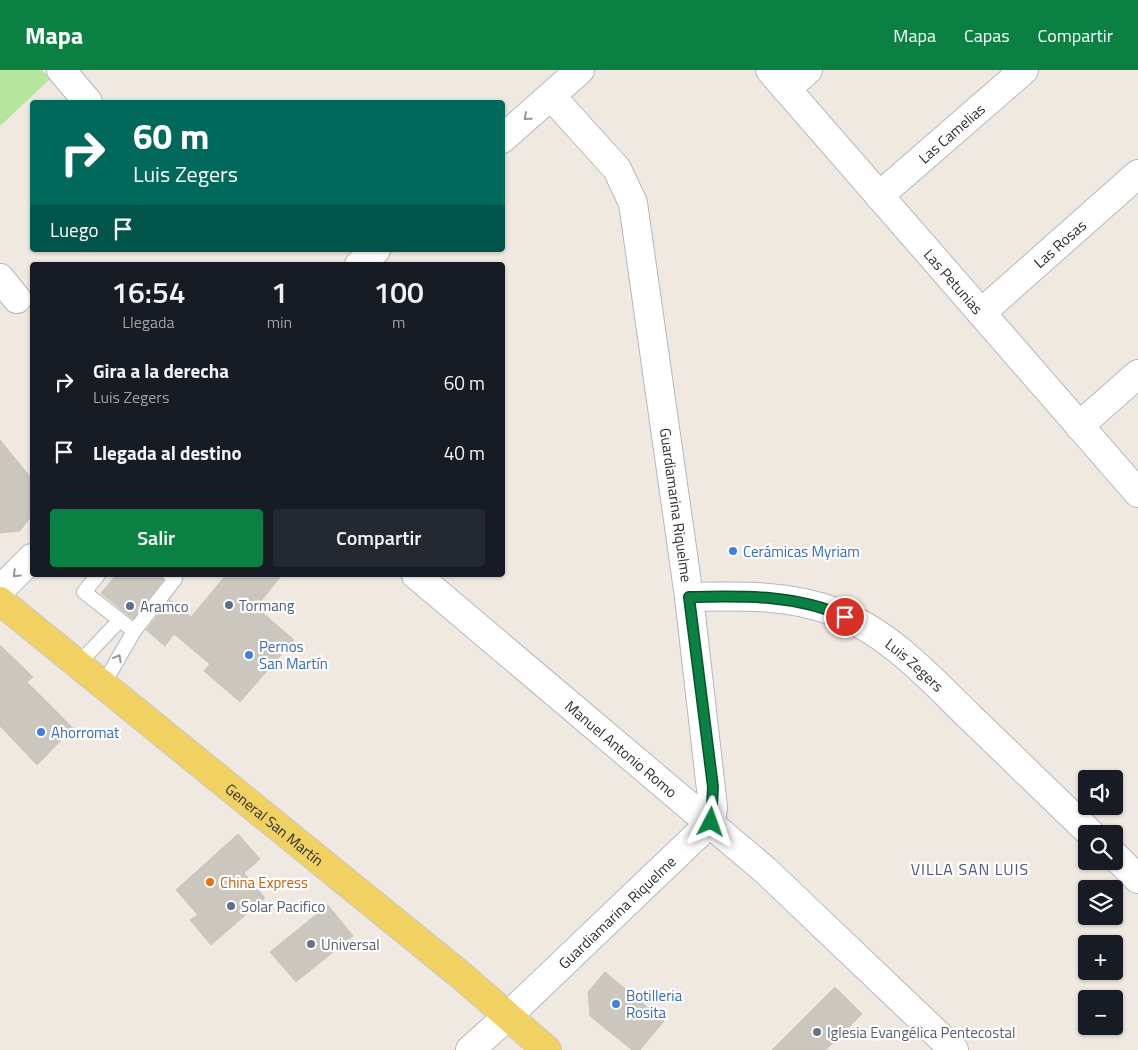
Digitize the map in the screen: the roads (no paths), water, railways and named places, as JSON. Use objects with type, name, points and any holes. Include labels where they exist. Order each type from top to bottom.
[{"type":"main road","name":"General San Martín","points":[[0,601],[509,1015],[547,1050]]},
{"type":"street","points":[[61,70],[86,100]]},
{"type":"street","points":[[505,136],[580,70]]},
{"type":"street","points":[[778,79],[808,70]]},
{"type":"street","name":"Las Camelias","points":[[879,196],[1024,70]]},
{"type":"street","name":"Las Petunias","points":[[778,79],[1138,494]]},
{"type":"street","name":"Guardiamarina Riquelme","points":[[470,1050],[711,822],[713,787],[689,597],[633,203],[617,169],[551,96]]},
{"type":"street","name":"Las Rosas","points":[[981,313],[1138,174]]},
{"type":"street","points":[[362,262],[374,252]]},
{"type":"street","points":[[0,278],[17,299]]},
{"type":"street","points":[[1079,426],[1138,374]]},
{"type":"street","points":[[0,590],[30,560]]},
{"type":"street","name":"Manuel Antonio Romo","points":[[418,577],[711,822],[765,870],[954,1050]]},
{"type":"street","name":"Luis Zegers","points":[[689,597],[728,596],[789,600],[821,607],[856,621],[877,634],[918,667],[1082,825]]},
{"type":"street","points":[[1123,864],[1138,879]]},
{"type":"lane","points":[[96,577],[84,592],[134,631]]},
{"type":"lane","points":[[103,685],[134,631],[175,579],[172,577]]},
{"type":"lane","points":[[78,664],[120,620]]},
{"type":"place","name":"Cerámicas Myriam","points":[[733,551]]},
{"type":"place","name":"Tormang","points":[[229,605]]},
{"type":"place","name":"Aramco","points":[[130,606]]},
{"type":"place","name":"Pernos San Martín","points":[[249,655]]},
{"type":"place","name":"Ahorromat","points":[[41,732]]},
{"type":"place","name":"China Express","points":[[210,882]]},
{"type":"place","name":"Solar Pacifico","points":[[231,906]]},
{"type":"place","name":"Universal","points":[[311,944]]},
{"type":"place","name":"Botilleria Rosita","points":[[616,1004]]},
{"type":"place","name":"Iglesia Evangélica Pentecostal","points":[[817,1032]]},
{"type":"district","name":"VILLA SAN LUIS","points":[[970,869]]}]
